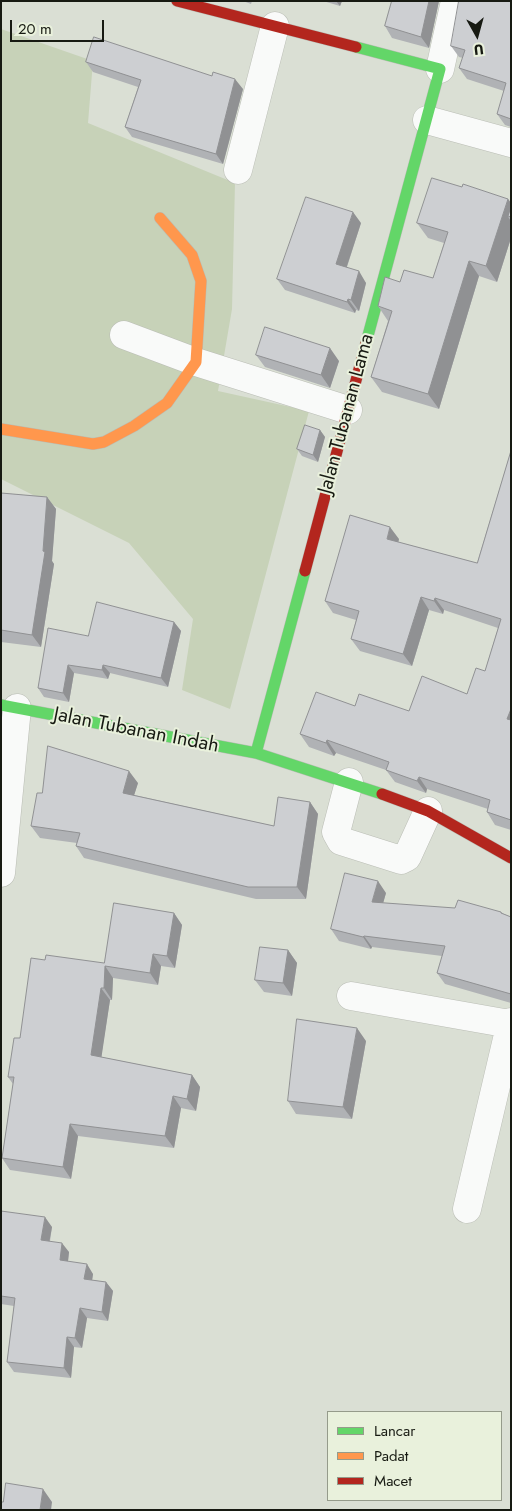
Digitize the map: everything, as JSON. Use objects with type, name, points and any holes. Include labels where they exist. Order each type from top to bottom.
[{"type":"street","points":[[177,1],[440,69],[455,1]]},
{"type":"street","points":[[238,170],[275,26]]},
{"type":"street","name":"Jalan Tubanan Lama","points":[[256,753],[440,69]]},
{"type":"street","points":[[427,120],[511,143]]},
{"type":"street","points":[[1,429],[78,443],[104,442],[134,426],[167,403],[196,362],[201,281],[192,255],[160,218]]},
{"type":"street","points":[[124,335],[196,362],[348,410]]},
{"type":"street","name":"Jalan Tubanan Indah","points":[[1,873],[9,706],[256,753]]},
{"type":"street","points":[[256,753],[348,782],[428,811],[511,858]]},
{"type":"street","points":[[348,782],[336,832],[341,841],[401,860],[407,857],[428,811]]},
{"type":"street","points":[[351,996],[510,1024],[467,1209]]},
{"type":"green space","points":[[1,29],[93,61],[88,123],[235,183],[232,309],[218,391],[309,411],[230,709],[182,690],[193,619],[129,543],[1,479]]},
{"type":"building","points":[[392,1],[429,1],[421,37],[385,26]]},
{"type":"building","points":[[459,1],[511,1],[511,119],[497,114],[506,83],[459,68],[465,50],[451,46]]},
{"type":"building","points":[[94,37],[212,76],[213,72],[235,79],[216,154],[125,127],[141,80],[86,62]]},
{"type":"building","points":[[432,178],[462,187],[463,184],[508,199],[486,266],[469,261],[428,394],[371,377],[392,311],[378,306],[385,277],[400,282],[404,270],[433,278],[448,232],[417,223]]},
{"type":"building","points":[[306,197],[353,212],[336,264],[359,271],[351,300],[348,299],[347,302],[277,279]]},
{"type":"building","points":[[265,327],[330,348],[321,375],[256,355]]},
{"type":"building","points":[[305,425],[320,430],[313,455],[297,449]]},
{"type":"building","points":[[511,451],[511,709],[507,719],[511,720],[511,820],[487,812],[490,800],[419,777],[417,781],[386,770],[389,762],[327,740],[326,743],[300,734],[316,692],[355,706],[359,694],[409,711],[422,676],[467,694],[476,668],[485,671],[501,619],[435,598],[434,601],[421,597],[403,654],[351,639],[359,611],[325,601],[350,515],[390,527],[387,539],[477,563]]},
{"type":"building","points":[[1,493],[47,497],[43,551],[45,552],[32,635],[1,630]]},
{"type":"building","points":[[97,602],[174,622],[161,678],[103,665],[102,670],[68,665],[63,693],[38,688],[48,628],[88,636]]},
{"type":"building","points":[[48,746],[129,771],[123,793],[274,826],[278,797],[310,802],[297,887],[248,887],[76,846],[80,833],[31,826],[37,793],[42,793]]},
{"type":"building","points":[[345,873],[378,881],[372,902],[455,908],[458,900],[501,912],[511,917],[511,994],[437,973],[445,946],[363,937],[331,929]]},
{"type":"building","points":[[114,903],[174,913],[167,956],[153,954],[150,973],[105,966],[104,988],[101,988],[91,1055],[192,1075],[187,1099],[173,1096],[165,1136],[70,1124],[63,1167],[2,1158],[14,1077],[8,1077],[14,1038],[20,1038],[31,958],[45,960],[46,955],[104,963]]},
{"type":"building","points":[[260,947],[288,950],[283,983],[255,980]]},
{"type":"building","points":[[297,1019],[357,1028],[343,1107],[288,1101]]},
{"type":"building","points":[[1,1211],[45,1217],[41,1240],[62,1243],[60,1260],[87,1264],[84,1279],[106,1282],[102,1312],[80,1308],[75,1338],[67,1337],[64,1368],[7,1362],[15,1298],[1,1296]]},
{"type":"building","points":[[6,1483],[43,1489],[40,1510],[1,1510]]},
{"type":"traffic: fast","points":[[356,47],[440,69],[366,343]]},
{"type":"traffic: fast","points":[[256,753],[305,571]]},
{"type":"traffic: fast","points":[[1,705],[256,753],[382,794]]},
{"type":"traffic: slow","points":[[1,429],[93,444],[104,442],[134,426],[167,403],[196,362],[201,281],[192,255],[160,218]]},
{"type":"traffic: jam","points":[[177,1],[356,47]]},
{"type":"traffic: jam","points":[[305,571],[366,343]]},
{"type":"traffic: jam","points":[[382,794],[428,811],[511,858]]}]
